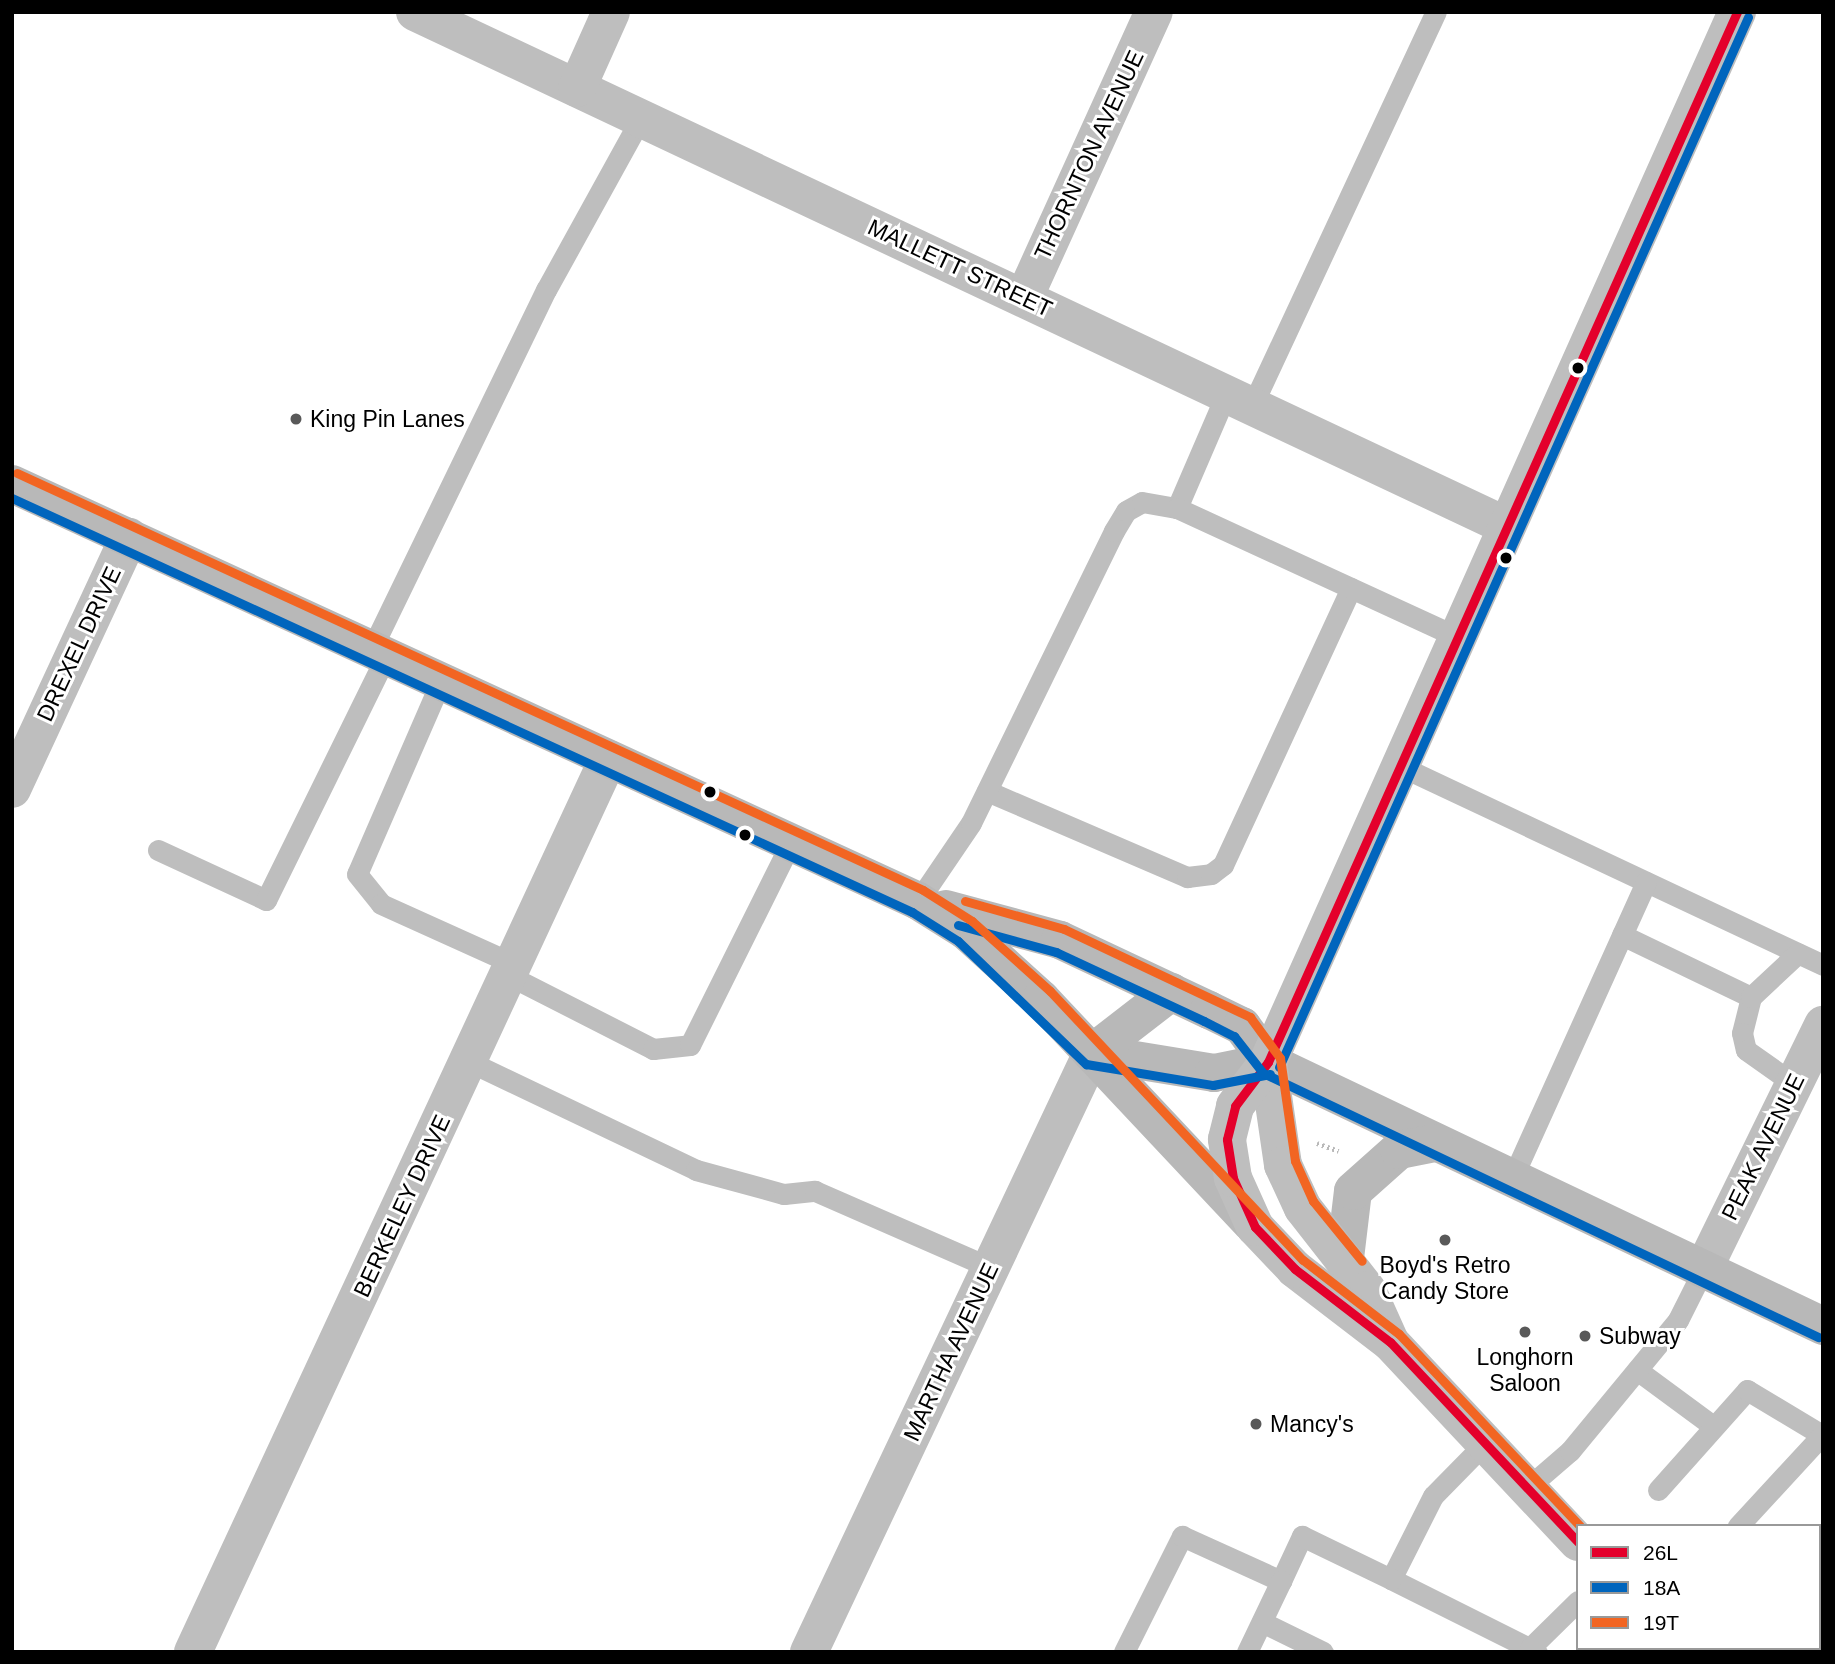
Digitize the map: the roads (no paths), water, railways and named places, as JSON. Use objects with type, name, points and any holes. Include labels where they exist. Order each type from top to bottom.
[{"type":"main road","points":[[12,484],[790,845],[918,901],[1060,940],[1242,1026],[1268,1062],[1511,1181],[1823,1326]]},
{"type":"main road","points":[[918,901],[966,931],[1092,1053],[1255,1227]]},
{"type":"main road","points":[[1092,1053],[1171,992]]},
{"type":"main road","points":[[1092,1053],[1214,1073],[1268,1062]]},
{"type":"main road","points":[[1345,1258],[1353,1191],[1399,1150],[1434,1143]]},
{"type":"street","name":"MALLETT STREET","points":[[415,12],[1504,524]]},
{"type":"street","points":[[577,88],[611,12]]},
{"type":"street","name":"THORNTON AVENUE","points":[[1024,298],[1154,12]]},
{"type":"street","points":[[1576,1540],[1390,1342],[1295,1269],[1255,1227],[1233,1178],[1227,1139],[1244,1086],[1268,1062],[1504,524],[1737,12]]},
{"type":"street","name":"DREXEL DRIVE","points":[[12,789],[129,537]]},
{"type":"street","name":"BERKELEY DRIVE","points":[[193,1652],[513,971],[608,759]]},
{"type":"street","name":"PEAK AVENUE","points":[[1703,1270],[1823,1025]]},
{"type":"street","name":"MARTHA AVENUE","points":[[809,1652],[1092,1053]]},
{"type":"street","points":[[1268,1062],[1283,1165],[1303,1208],[1345,1258],[1390,1342]]},
{"type":"lane","points":[[1177,508],[1239,400],[1436,12]]},
{"type":"lane","points":[[158,850],[266,900],[546,290],[641,118]]},
{"type":"lane","points":[[918,901],[987,791],[1126,512],[1151,502],[1177,508],[1455,636]]},
{"type":"lane","points":[[987,791],[1187,877],[1211,874],[1223,865],[1351,588]]},
{"type":"lane","points":[[441,681],[357,874],[381,904],[513,971],[653,1049],[690,1045],[790,845]]},
{"type":"lane","points":[[1398,765],[1823,965]]},
{"type":"lane","points":[[1511,1181],[1646,882]]},
{"type":"lane","points":[[1622,935],[1751,997]]},
{"type":"lane","points":[[1794,1084],[1746,1050],[1742,1033],[1751,997],[1798,953]]},
{"type":"lane","points":[[470,1062],[696,1170],[784,1194],[815,1191],[991,1268]]},
{"type":"lane","points":[[1527,1488],[1570,1451],[1678,1320],[1703,1270]]},
{"type":"lane","points":[[1637,1370],[1713,1426]]},
{"type":"lane","points":[[1658,1490],[1747,1390],[1822,1435],[1740,1524]]},
{"type":"lane","points":[[1391,1579],[1433,1496],[1485,1443]]},
{"type":"lane","points":[[1124,1652],[1182,1536],[1281,1581]]},
{"type":"lane","points":[[1247,1652],[1303,1536],[1534,1650],[1576,1603]]},
{"type":"lane","points":[[1262,1622],[1323,1652]]},
{"type":"place","name":"King Pin Lanes","points":[[296,419]]},
{"type":"place","name":"Boyd's Retro Candy Store","points":[[1445,1240]]},
{"type":"place","name":"Longhorn Saloon","points":[[1525,1332]]},
{"type":"place","name":"Subway","points":[[1585,1336]]},
{"type":"place","name":"Mancy's","points":[[1256,1424]]}]
